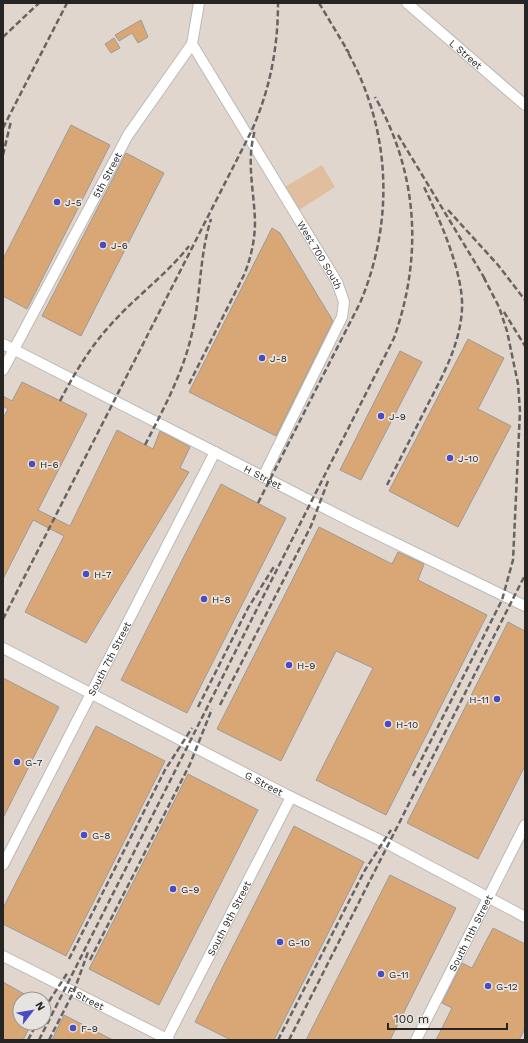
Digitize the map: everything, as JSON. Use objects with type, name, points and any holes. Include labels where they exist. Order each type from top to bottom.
[{"type":"lane","name":"5th Street","points":[[3,370],[128,135],[192,44],[199,3]]},
{"type":"lane","name":"L Street","points":[[407,3],[525,105]]},
{"type":"lane","name":"West 700 South","points":[[192,44],[338,282],[344,302],[342,317],[263,477]]},
{"type":"lane","name":"H Street","points":[[3,344],[263,477],[525,606]]},
{"type":"lane","name":"South 7th Street","points":[[3,865],[215,452]]},
{"type":"lane","name":"G Street","points":[[3,648],[525,917]]},
{"type":"lane","name":"South 9th Street","points":[[167,1040],[291,797]]},
{"type":"lane","name":"South 11th Street","points":[[416,1040],[525,825]]},
{"type":"lane","name":"F Street","points":[[3,956],[167,1040]]},
{"type":"shaded area","points":[[3,3],[525,3],[525,1040],[3,1040]]},
{"type":"shaded area","points":[[322,165],[335,187],[299,210],[285,187]]},
{"type":"building","points":[[141,20],[148,37],[138,43],[132,33],[119,41],[115,35]]},
{"type":"building","points":[[114,38],[120,48],[111,53],[105,44]]},
{"type":"building","name":"J-5","points":[[71,125],[110,145],[27,309],[3,296],[3,259]]},
{"type":"building","name":"J-6","points":[[126,153],[164,173],[81,336],[42,316]]},
{"type":"building","name":"J-8","points":[[272,228],[280,233],[333,321],[276,436],[189,392]]},
{"type":"building","name":"J-10","points":[[468,339],[504,358],[478,409],[511,426],[458,527],[389,491]]},
{"type":"building","name":"J-9","points":[[400,351],[422,362],[361,480],[340,470]]},
{"type":"building","name":"H-7","points":[[22,382],[87,414],[38,510],[70,526],[117,430],[153,449],[160,431],[190,447],[180,468],[189,472],[86,643],[25,612],[64,536],[33,520],[3,579],[3,418],[8,409],[3,406],[3,396],[12,401]]},
{"type":"building","name":"H-8","points":[[221,484],[286,518],[187,713],[121,680]]},
{"type":"building","points":[[319,527],[392,564],[398,552],[424,564],[418,580],[487,615],[386,815],[316,780],[373,668],[336,651],[281,761],[217,729]]},
{"type":"building","name":"H-11","points":[[508,622],[525,631],[525,766],[478,859],[407,823]]},
{"type":"building","name":"G-7","points":[[3,678],[59,707],[3,818]]},
{"type":"building","name":"G-8","points":[[96,726],[165,761],[66,956],[3,924],[3,908]]},
{"type":"building","name":"G-9","points":[[188,774],[258,810],[159,1005],[89,969]]},
{"type":"building","name":"G-10","points":[[294,826],[364,862],[274,1040],[231,1040],[195,1022]]},
{"type":"building","name":"G-11","points":[[390,875],[456,908],[390,1040],[306,1040]]},
{"type":"building","name":"G-12","points":[[493,928],[525,944],[525,1029],[519,1040],[436,1040],[452,1008],[442,1003],[462,963],[472,968]]},
{"type":"building","points":[[3,982],[19,991],[12,991],[12,1031],[28,1031],[23,1040],[3,1040]]},
{"type":"building","name":"F-9","points":[[64,1015],[113,1040],[52,1040]]},
{"type":"railway","points":[[3,37],[39,3]]},
{"type":"railway","points":[[3,128],[67,3]]},
{"type":"railway","points":[[3,619],[252,130],[264,99],[272,68],[278,20],[278,3]]},
{"type":"railway","points":[[319,3],[349,53]]},
{"type":"railway","points":[[258,503],[360,303],[371,271],[379,239],[383,207],[383,174],[379,142],[372,110],[361,79],[346,49]]},
{"type":"railway","points":[[39,1040],[394,338],[403,307],[409,276],[412,246],[412,215],[408,185],[400,155],[389,126],[375,97]]},
{"type":"railway","points":[[3,155],[11,121]]},
{"type":"railway","points":[[189,384],[244,275],[251,255],[255,228],[251,176],[251,153],[255,130]]},
{"type":"railway","points":[[398,135],[485,279]]},
{"type":"railway","points":[[387,485],[445,371],[461,322],[462,295],[455,263],[443,229],[423,185]]},
{"type":"railway","points":[[448,210],[498,265],[525,300]]},
{"type":"railway","points":[[145,445],[184,362],[195,319],[204,248],[211,219]]},
{"type":"railway","points":[[60,401],[84,359],[107,329],[172,266],[189,246]]},
{"type":"railway","points":[[413,776],[502,600],[513,560],[520,411],[518,384],[507,331],[499,307],[482,274]]},
{"type":"railway","points":[[504,312],[525,346]]},
{"type":"railway","points":[[220,705],[311,526],[328,481]]},
{"type":"railway","points":[[198,707],[248,608],[275,565]]},
{"type":"railway","points":[[289,1040],[525,575]]},
{"type":"railway","points":[[90,960],[190,764],[212,709]]},
{"type":"railway","points":[[69,959],[165,770],[192,728]]},
{"type":"railway","points":[[278,1040],[365,870],[391,830]]},
{"type":"railway","points":[[49,1040],[74,991],[88,952]]},
{"type":"railway","points":[[52,997],[68,972]]},
{"type":"railway","points":[[28,1040],[33,1031]]},
{"type":"place","name":"J-5","points":[[57,202]]},
{"type":"place","name":"J-6","points":[[103,245]]},
{"type":"place","name":"J-8","points":[[262,358]]},
{"type":"place","name":"J-9","points":[[381,416]]},
{"type":"place","name":"J-10","points":[[450,458]]},
{"type":"place","name":"H-6","points":[[32,464]]},
{"type":"place","name":"H-7","points":[[86,574]]},
{"type":"place","name":"H-8","points":[[204,599]]},
{"type":"place","name":"H-9","points":[[289,665]]},
{"type":"place","name":"H-11","points":[[497,699]]},
{"type":"place","name":"H-10","points":[[388,724]]},
{"type":"place","name":"G-7","points":[[17,762]]},
{"type":"place","name":"G-8","points":[[84,835]]},
{"type":"place","name":"G-9","points":[[173,889]]},
{"type":"place","name":"G-10","points":[[280,942]]},
{"type":"place","name":"G-11","points":[[381,974]]},
{"type":"place","name":"G-12","points":[[488,986]]},
{"type":"place","name":"F-9","points":[[73,1028]]}]
